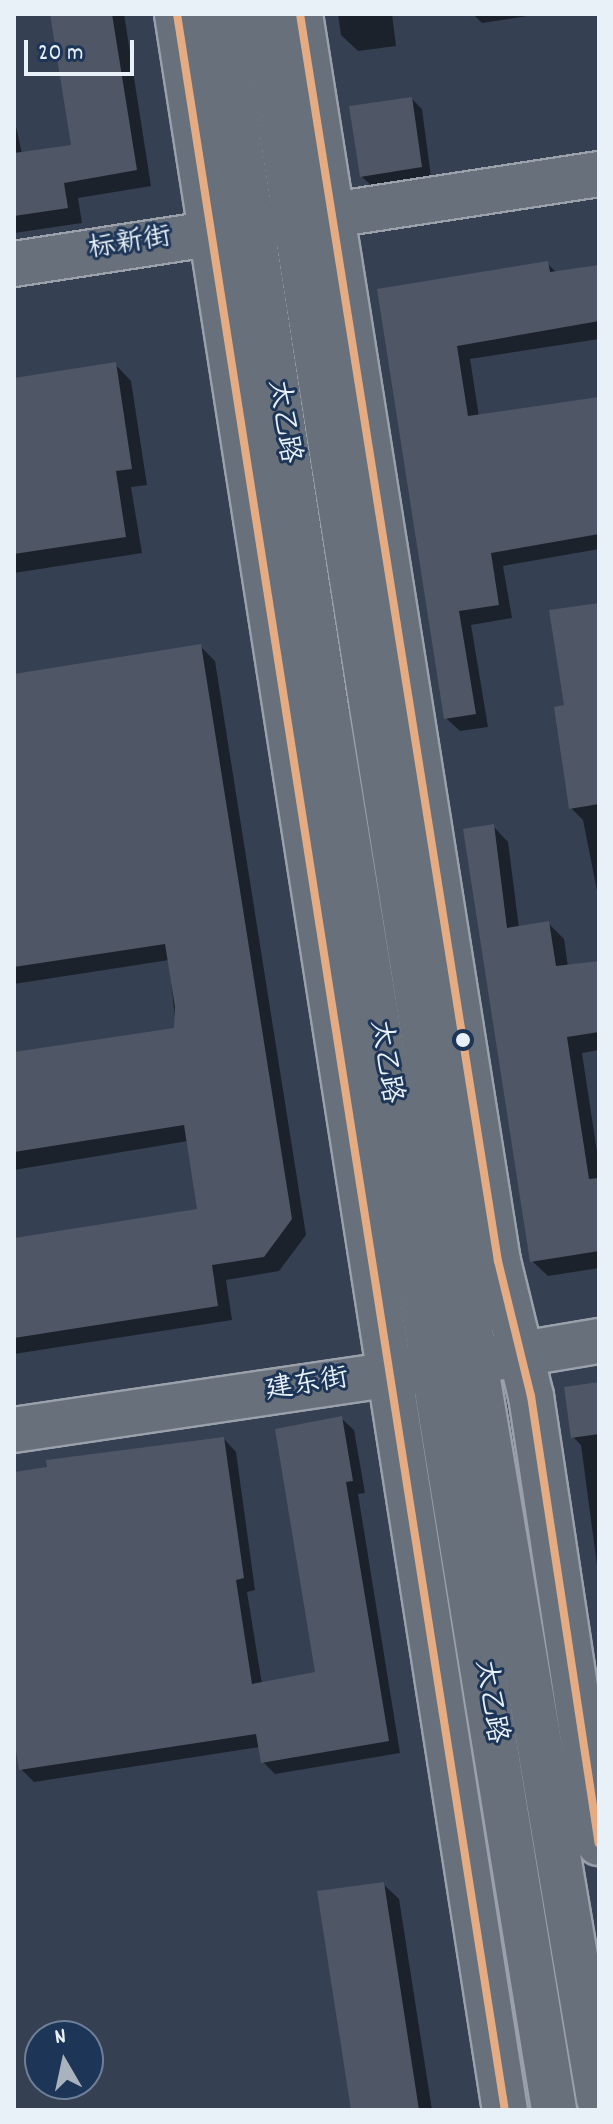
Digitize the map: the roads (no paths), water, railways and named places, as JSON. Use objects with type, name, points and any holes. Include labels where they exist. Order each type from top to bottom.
[{"type":"main road","points":[[177,14],[272,223],[520,1354],[599,1843]]},
{"type":"main road","name":"太乙路","points":[[219,14],[272,223],[411,928],[455,1365],[554,2110]]},
{"type":"main road","name":"太乙路","points":[[263,14],[272,223]]},
{"type":"main road","points":[[300,14],[272,223],[390,1374],[505,2110]]},
{"type":"main road","name":"标新街","points":[[14,264],[599,174]]},
{"type":"main road","name":"建东街","points":[[14,1430],[599,1341]]},
{"type":"main road","name":"太乙路","points":[[455,1365],[599,2099]]}]
